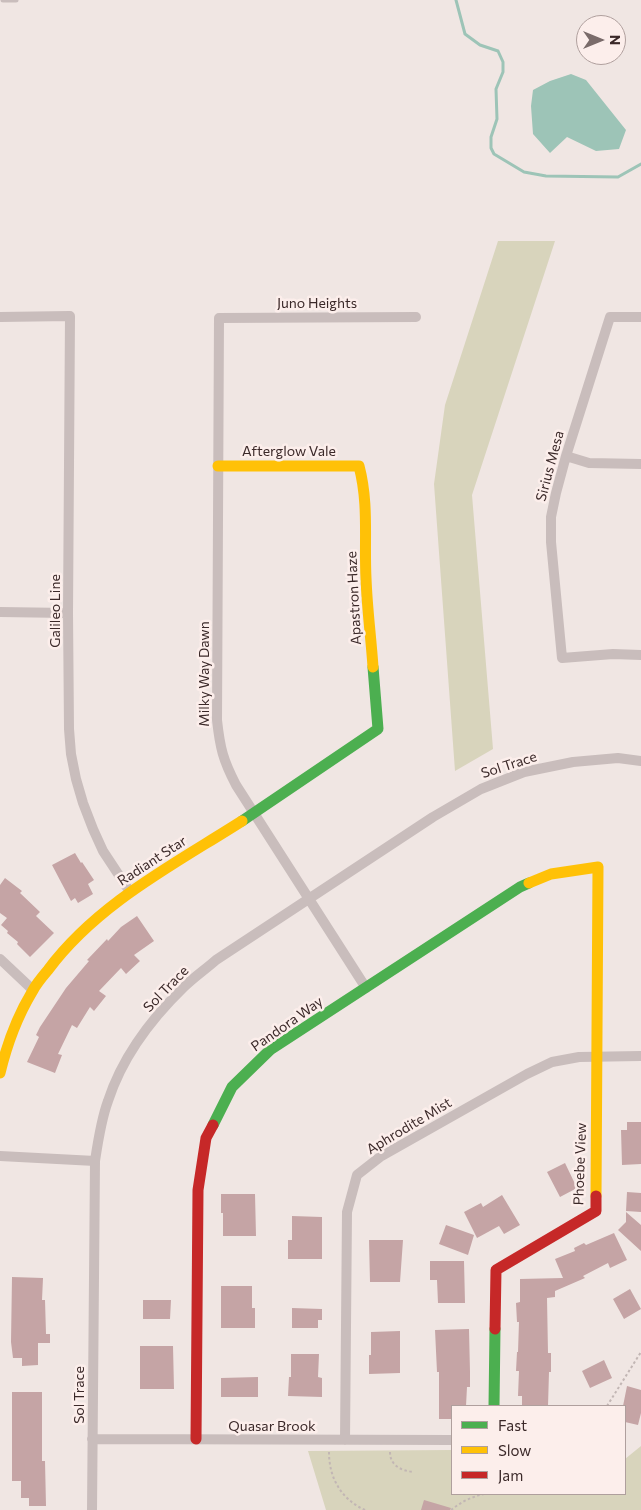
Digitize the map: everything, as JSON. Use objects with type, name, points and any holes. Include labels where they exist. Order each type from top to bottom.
[{"type":"street","name":"Galileo Line","points":[[0,317],[70,316],[68,613],[71,754],[76,778],[92,829],[103,851],[130,892]]},
{"type":"street","name":"Juno Heights","points":[[218,318],[416,317]]},
{"type":"street","name":"Sirius Mesa","points":[[641,317],[610,317],[566,456],[551,518],[551,542],[562,658],[613,654],[641,655]]},
{"type":"street","name":"Milky Way Dawn","points":[[218,318],[217,720],[220,745],[236,785],[366,988]]},
{"type":"street","points":[[566,456],[589,463],[641,464]]},
{"type":"street","name":"Afterglow Vale","points":[[218,466],[359,466]]},
{"type":"street","name":"Apastron Haze","points":[[359,466],[364,486],[366,508],[366,578],[378,729]]},
{"type":"street","points":[[0,612],[68,613]]},
{"type":"street","name":"Radiant Star","points":[[0,1072],[6,1049],[20,1014],[33,990],[56,959],[84,930],[130,892],[255,813],[378,729]]},
{"type":"street","name":"Sol Trace","points":[[92,1510],[95,1161],[99,1132],[108,1100],[124,1064],[139,1040],[161,1011],[185,986],[216,960],[433,817],[481,789],[524,772],[573,762],[618,758],[641,761]]},
{"type":"street","name":"Pandora Way","points":[[196,1439],[198,1190],[206,1138],[232,1087],[270,1050],[520,887],[551,874],[598,867]]},
{"type":"street","name":"Phoebe View","points":[[494,1405],[496,1270],[596,1211],[598,867]]},
{"type":"street","points":[[0,959],[33,990]]},
{"type":"street","name":"Aphrodite Mist","points":[[345,1440],[347,1212],[357,1175],[380,1157],[526,1074],[552,1062],[579,1057],[641,1056]]},
{"type":"street","points":[[0,1156],[95,1161]]},
{"type":"street","name":"Quasar Brook","points":[[92,1439],[451,1440]]},
{"type":"lane","points":[[3,0],[16,0]]},
{"type":"path","points":[[608,1405],[641,1352]]},
{"type":"path","points":[[329,1452],[331,1472],[335,1483],[344,1495],[365,1510]]},
{"type":"path","points":[[390,1452],[390,1458],[394,1465],[409,1472],[414,1472]]},
{"type":"path","points":[[451,1510],[458,1504],[479,1495]]},
{"type":"shaded area","points":[[571,74],[586,80],[626,130],[619,149],[596,151],[567,137],[550,153],[533,134],[531,106],[533,90],[550,81]]},
{"type":"shaded area","points":[[498,241],[555,241],[472,495],[493,749],[455,771],[434,484],[445,405]]},
{"type":"shaded area","points":[[641,1446],[641,1510],[326,1510],[308,1451],[451,1450],[451,1495],[626,1495],[626,1458]]},
{"type":"building","points":[[75,853],[94,880],[88,884],[93,894],[78,903],[75,898],[71,901],[52,865]]},
{"type":"building","points":[[5,878],[22,891],[20,893],[40,912],[36,916],[54,933],[30,957],[1,925],[7,918],[0,913],[0,885]]},
{"type":"building","points":[[137,916],[154,941],[134,955],[140,961],[126,974],[121,968],[99,991],[106,996],[94,1011],[90,1007],[77,1028],[72,1025],[58,1054],[62,1055],[55,1073],[27,1062],[39,1037],[36,1035],[40,1027],[66,988],[89,961],[87,960],[107,939],[108,941],[121,927]]},
{"type":"building","points":[[627,1122],[641,1122],[641,1164],[622,1165],[621,1130],[627,1130]]},
{"type":"building","points":[[565,1163],[577,1188],[560,1197],[547,1172]]},
{"type":"building","points":[[627,1192],[641,1193],[641,1212],[626,1211]]},
{"type":"building","points":[[221,1194],[255,1194],[256,1236],[223,1236]]},
{"type":"building","points":[[502,1195],[520,1225],[504,1234],[499,1226],[477,1238],[464,1212],[481,1203],[483,1207]]},
{"type":"building","points":[[626,1212],[641,1225],[641,1251],[618,1230],[626,1222]]},
{"type":"building","points":[[292,1216],[322,1217],[322,1259],[288,1259],[288,1240],[292,1240]]},
{"type":"building","points":[[446,1225],[474,1235],[468,1255],[439,1244]]},
{"type":"building","points":[[614,1233],[627,1260],[610,1268],[608,1263],[583,1276],[585,1278],[555,1291],[555,1297],[547,1298],[548,1353],[551,1353],[548,1405],[522,1405],[522,1396],[518,1396],[519,1371],[516,1371],[519,1322],[517,1322],[516,1303],[520,1302],[520,1279],[563,1278],[555,1259],[575,1251],[574,1248],[584,1243],[586,1245]]},
{"type":"building","points":[[369,1240],[403,1240],[400,1282],[370,1282]]},
{"type":"building","points":[[430,1261],[464,1261],[465,1303],[438,1303],[437,1280],[430,1280]]},
{"type":"building","points":[[12,1277],[43,1278],[42,1300],[45,1300],[46,1334],[50,1334],[50,1343],[38,1343],[38,1365],[22,1366],[22,1358],[13,1358],[11,1342]]},
{"type":"building","points":[[221,1286],[252,1286],[252,1308],[255,1308],[255,1328],[221,1328]]},
{"type":"building","points":[[630,1289],[641,1309],[624,1319],[613,1299]]},
{"type":"building","points":[[143,1300],[171,1300],[170,1319],[143,1319]]},
{"type":"building","points":[[292,1308],[322,1309],[322,1320],[318,1320],[318,1328],[292,1328]]},
{"type":"building","points":[[469,1329],[470,1387],[467,1387],[466,1405],[451,1405],[451,1419],[439,1419],[439,1372],[437,1372],[435,1330]]},
{"type":"building","points":[[400,1331],[400,1373],[369,1374],[371,1332]]},
{"type":"building","points":[[140,1346],[173,1346],[174,1389],[140,1389]]},
{"type":"building","points":[[291,1354],[319,1354],[318,1377],[322,1378],[322,1397],[288,1396],[289,1377],[291,1377]]},
{"type":"building","points":[[604,1360],[612,1378],[590,1388],[582,1371]]},
{"type":"building","points":[[258,1377],[258,1397],[221,1397],[221,1378]]},
{"type":"building","points":[[627,1386],[641,1390],[641,1413],[638,1425],[626,1422],[626,1405],[623,1405]]},
{"type":"building","points":[[12,1392],[42,1392],[42,1461],[45,1461],[46,1506],[29,1506],[29,1498],[21,1498],[21,1481],[12,1481]]},
{"type":"building","points":[[424,1500],[451,1508],[450,1510],[421,1510]]},
{"type":"waterway","points":[[456,0],[465,34],[480,45],[498,51],[503,62],[503,72],[496,89],[497,119],[491,137],[491,148],[494,154],[524,172],[546,176],[618,177],[641,164]]},
{"type":"traffic: fast","points":[[242,821],[378,729],[373,667]]},
{"type":"traffic: fast","points":[[213,1125],[232,1087],[270,1050],[520,887],[529,883]]},
{"type":"traffic: fast","points":[[494,1405],[495,1329]]},
{"type":"traffic: slow","points":[[218,466],[359,466],[365,508],[367,589],[373,667]]},
{"type":"traffic: slow","points":[[0,1073],[13,1031],[27,1001],[39,981],[68,946],[89,925],[138,887],[242,821]]},
{"type":"traffic: slow","points":[[529,883],[551,874],[598,867],[596,1196]]},
{"type":"traffic: jam","points":[[196,1439],[198,1190],[206,1138],[213,1125]]},
{"type":"traffic: jam","points":[[495,1329],[496,1270],[596,1211],[596,1196]]}]
